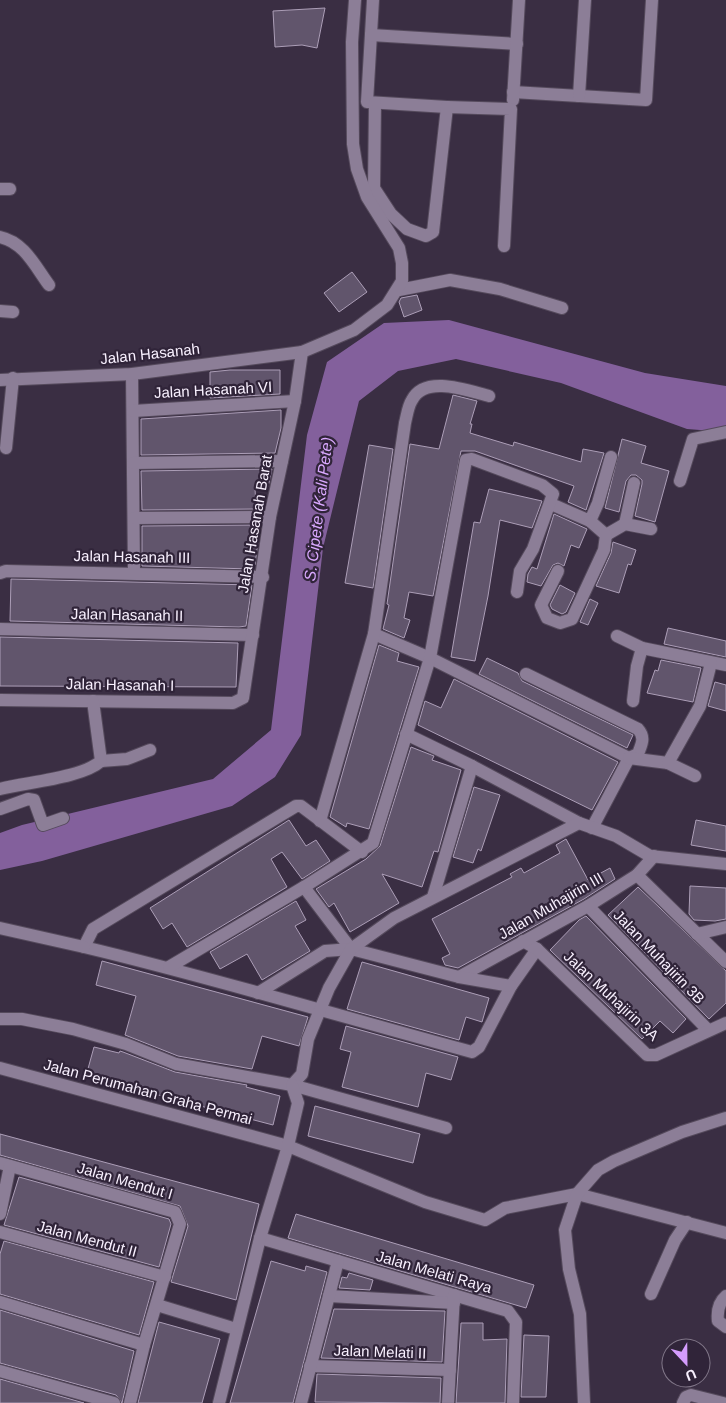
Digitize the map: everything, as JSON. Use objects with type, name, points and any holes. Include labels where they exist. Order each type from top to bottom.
[{"type":"street","points":[[356,0],[352,42],[353,144],[360,180],[367,197],[398,248],[402,263],[402,281],[399,290],[450,280],[500,289],[562,308]]},
{"type":"street","points":[[373,0],[366,102],[511,109]]},
{"type":"street","points":[[504,246],[519,0]]},
{"type":"street","points":[[579,96],[585,0]]},
{"type":"street","points":[[514,92],[646,100],[652,0]]},
{"type":"street","points":[[371,35],[517,44]]},
{"type":"street","points":[[375,103],[374,188],[391,214],[407,229],[422,236],[434,232],[447,107]]},
{"type":"street","points":[[0,238],[8,239],[21,246],[48,285]]},
{"type":"street","name":"Jalan Hasanah","points":[[0,380],[132,374],[302,352],[354,330],[372,319],[399,290]]},
{"type":"street","points":[[0,311],[13,312]]},
{"type":"street","name":"Jalan Hasanah Barat","points":[[239,700],[245,693],[263,577],[270,517],[295,401],[302,352]]},
{"type":"street","points":[[132,374],[134,572]]},
{"type":"street","points":[[6,448],[13,378]]},
{"type":"street","points":[[320,821],[374,634],[405,423],[412,400],[420,390],[427,386],[456,388],[489,396]]},
{"type":"street","name":"Jalan Hasanah VI","points":[[133,411],[295,401]]},
{"type":"street","points":[[680,481],[693,439],[726,432]]},
{"type":"street","points":[[590,521],[598,503],[610,457]]},
{"type":"street","points":[[169,967],[373,844],[430,658],[466,460],[472,460],[542,486],[553,494],[551,504],[533,549],[520,571],[517,592]]},
{"type":"street","points":[[133,463],[282,461]]},
{"type":"street","points":[[624,524],[634,483]]},
{"type":"street","points":[[551,504],[590,521],[606,535]]},
{"type":"street","points":[[134,518],[270,517]]},
{"type":"street","points":[[606,535],[624,524],[651,529]]},
{"type":"street","points":[[558,571],[542,606],[547,618],[560,622],[572,619],[604,550],[606,535]]},
{"type":"street","name":"Jalan Hasanah III","points":[[0,573],[134,572],[263,577]]},
{"type":"street","name":"Jalan Hasanah II","points":[[0,629],[253,635]]},
{"type":"street","points":[[374,634],[430,658],[629,758],[668,763],[695,776]]},
{"type":"street","points":[[617,636],[642,648],[726,665]]},
{"type":"street","points":[[633,701],[637,666],[642,648]]},
{"type":"street","points":[[668,763],[700,706],[711,663]]},
{"type":"street","points":[[526,674],[638,729],[641,733],[642,741],[638,754],[629,758],[592,828]]},
{"type":"street","name":"Jalan Hasanah I","points":[[0,700],[233,702],[239,700]]},
{"type":"street","points":[[93,701],[101,760]]},
{"type":"street","points":[[406,734],[472,766],[579,824],[616,836],[650,856],[726,864]]},
{"type":"street","points":[[0,789],[40,779],[73,775],[90,769],[101,760],[119,760],[150,750]]},
{"type":"street","points":[[433,897],[472,766]]},
{"type":"street","points":[[0,809],[28,799],[34,800],[43,824],[63,818]]},
{"type":"street","points":[[84,947],[93,929],[296,806],[301,806],[362,852]]},
{"type":"street","points":[[292,1085],[302,1074],[308,1039],[319,1011],[351,949],[394,918],[579,824]]},
{"type":"street","name":"Jalan Muhajirin III","points":[[459,977],[588,906],[637,875],[654,856]]},
{"type":"street","points":[[637,875],[726,962]]},
{"type":"street","points":[[304,887],[351,949]]},
{"type":"street","name":"Jalan Muhajirin 3B","points":[[588,906],[708,1030]]},
{"type":"street","points":[[697,934],[726,927]]},
{"type":"street","points":[[0,928],[169,967],[319,1011],[474,1052],[479,1047],[511,986],[537,949]]},
{"type":"street","name":"Jalan Muhajirin 3A","points":[[523,941],[537,949],[644,1053],[656,1055],[726,1023]]},
{"type":"street","points":[[258,993],[325,951],[351,949],[459,977],[511,986]]},
{"type":"street","points":[[0,1019],[22,1019],[73,1029],[126,1044],[176,1064],[292,1085],[446,1128]]},
{"type":"street","name":"Jalan Perumahan Graha Permai","points":[[0,1068],[288,1146],[425,1202],[485,1220],[511,1206],[535,1204],[577,1194]]},
{"type":"street","points":[[219,1403],[236,1329],[260,1238],[288,1146],[298,1103],[292,1085]]},
{"type":"street","points":[[584,1403],[580,1314],[569,1269],[565,1230],[577,1194],[598,1170],[614,1161],[682,1132],[726,1118]]},
{"type":"street","points":[[0,1214],[5,1164]]},
{"type":"street","name":"Jalan Mendut I","points":[[5,1164],[175,1212],[180,1224],[165,1278]]},
{"type":"street","points":[[577,1194],[726,1233]]},
{"type":"street","points":[[651,1294],[675,1240],[687,1222]]},
{"type":"street","name":"Jalan Mendut II","points":[[0,1232],[165,1278]]},
{"type":"street","name":"Jalan Melati Raya","points":[[260,1238],[454,1299],[508,1311],[516,1322],[513,1403]]},
{"type":"street","points":[[301,1403],[338,1261]]},
{"type":"street","points":[[130,1403],[144,1345],[165,1278]]},
{"type":"street","points":[[329,1296],[454,1299],[448,1403]]},
{"type":"street","points":[[726,1296],[719,1307],[718,1318],[718,1321],[726,1327]]},
{"type":"street","points":[[0,1302],[144,1345]]},
{"type":"street","points":[[157,1304],[236,1329]]},
{"type":"street","name":"Jalan Melati II","points":[[310,1366],[450,1370]]},
{"type":"street","points":[[0,1371],[114,1403]]},
{"type":"street","points":[[683,1403],[686,1397],[692,1395],[711,1398],[723,1403]]},
{"type":"water","name":"S. Cipete (Kali Pete)","points":[[449,320],[645,373],[726,386],[726,432],[687,429],[561,383],[456,359],[398,371],[359,401],[323,548],[301,735],[275,777],[232,806],[42,861],[0,870],[0,833],[22,825],[213,779],[271,730],[307,435],[327,362],[384,323]]},
{"type":"building","points":[[325,8],[317,48],[302,45],[275,47],[273,11]]},
{"type":"building","points":[[352,272],[367,292],[339,312],[324,293]]},
{"type":"building","points":[[417,295],[422,310],[404,317],[399,302],[401,298]]},
{"type":"building","points":[[280,370],[280,394],[210,398],[210,372]]},
{"type":"building","points":[[453,395],[477,401],[470,424],[472,424],[470,433],[513,446],[514,442],[581,462],[583,449],[604,453],[586,510],[568,502],[574,486],[475,451],[461,451],[433,596],[409,592],[404,618],[410,620],[404,638],[383,629],[389,605],[387,604],[410,444],[439,449]]},
{"type":"building","points":[[281,410],[281,428],[275,453],[141,455],[141,419]]},
{"type":"building","points":[[622,439],[646,446],[641,463],[669,471],[655,522],[635,516],[642,484],[642,480],[636,475],[631,475],[626,481],[619,512],[605,508]]},
{"type":"building","points":[[369,445],[393,449],[373,588],[345,583]]},
{"type":"building","points":[[272,469],[268,487],[255,488],[256,509],[142,510],[141,471]]},
{"type":"building","points":[[489,489],[542,501],[532,528],[500,520],[475,661],[451,657],[474,522],[480,523]]},
{"type":"building","points":[[554,514],[587,529],[579,548],[571,545],[564,566],[558,563],[553,565],[541,586],[527,582],[528,574],[532,567],[537,569]]},
{"type":"building","points":[[260,525],[255,565],[252,564],[252,569],[142,566],[142,526]]},
{"type":"building","points":[[613,542],[636,550],[631,565],[628,564],[619,593],[596,586],[611,553]]},
{"type":"building","points":[[11,579],[252,585],[246,626],[239,627],[10,621]]},
{"type":"building","points":[[560,585],[575,593],[566,612],[562,614],[552,609],[550,605]]},
{"type":"building","points":[[590,599],[598,603],[588,625],[580,622]]},
{"type":"building","points":[[668,628],[726,641],[726,657],[664,644]]},
{"type":"building","points":[[0,637],[238,643],[236,687],[0,686]]},
{"type":"building","points":[[379,645],[399,653],[397,661],[419,667],[369,829],[347,823],[346,827],[330,817]]},
{"type":"building","points":[[487,658],[518,673],[522,681],[633,735],[627,748],[479,674]]},
{"type":"building","points":[[661,660],[701,668],[693,702],[647,693],[655,670],[658,671]]},
{"type":"building","points":[[454,679],[618,762],[592,810],[418,725],[425,701],[441,708]]},
{"type":"building","points":[[715,682],[726,685],[726,711],[708,706]]},
{"type":"building","points":[[411,747],[434,756],[432,760],[461,770],[438,852],[434,851],[422,887],[382,874],[399,903],[350,932],[334,903],[329,907],[316,889],[366,859],[380,846]]},
{"type":"building","points":[[474,787],[500,795],[481,851],[478,849],[473,863],[453,857]]},
{"type":"building","points":[[289,820],[306,846],[316,840],[330,861],[302,879],[282,852],[271,859],[287,887],[187,947],[172,923],[163,929],[150,908]]},
{"type":"building","points":[[696,820],[726,826],[726,851],[691,845]]},
{"type":"building","points":[[566,839],[588,880],[610,868],[615,879],[584,899],[458,968],[445,965],[442,958],[450,954],[432,919],[512,877],[510,874],[521,868],[524,873],[560,853],[556,845]]},
{"type":"building","points":[[690,886],[726,888],[726,919],[715,921],[694,920],[689,914]]},
{"type":"building","points":[[638,887],[726,971],[726,1003],[709,1019],[608,915]]},
{"type":"building","points":[[296,901],[306,920],[295,926],[310,951],[262,980],[247,954],[220,969],[210,952]]},
{"type":"building","points":[[586,916],[686,1019],[673,1033],[660,1021],[642,1039],[550,950],[579,920]]},
{"type":"building","points":[[102,961],[308,1017],[299,1046],[262,1036],[252,1069],[178,1056],[125,1035],[136,996],[96,985]]},
{"type":"building","points":[[362,962],[489,998],[482,1022],[466,1017],[459,1040],[347,1009]]},
{"type":"building","points":[[346,1026],[458,1057],[451,1080],[426,1073],[418,1107],[342,1087],[351,1052],[340,1049]]},
{"type":"building","points":[[94,1047],[119,1053],[120,1051],[175,1072],[247,1085],[246,1087],[280,1096],[273,1125],[86,1076]]},
{"type":"building","points":[[315,1106],[420,1134],[413,1163],[308,1136]]},
{"type":"building","points":[[0,1134],[259,1204],[236,1300],[171,1282],[188,1226],[180,1206],[0,1155]]},
{"type":"building","points":[[19,1177],[169,1219],[171,1224],[159,1267],[4,1225]]},
{"type":"building","points":[[296,1214],[534,1285],[526,1308],[288,1238]]},
{"type":"building","points":[[4,1241],[154,1282],[139,1335],[0,1294],[0,1254]]},
{"type":"building","points":[[271,1261],[305,1271],[306,1266],[327,1272],[293,1403],[230,1403]]},
{"type":"building","points":[[349,1273],[373,1280],[370,1290],[339,1288],[342,1277],[347,1278]]},
{"type":"building","points":[[334,1309],[445,1311],[442,1362],[321,1358]]},
{"type":"building","points":[[0,1310],[134,1351],[122,1403],[116,1395],[0,1363]]},
{"type":"building","points":[[159,1322],[220,1339],[202,1403],[138,1403]]},
{"type":"building","points":[[461,1323],[483,1323],[483,1340],[507,1339],[505,1403],[456,1403]]},
{"type":"building","points":[[524,1335],[549,1336],[546,1397],[521,1397]]},
{"type":"building","points":[[317,1374],[441,1378],[440,1403],[315,1402]]},
{"type":"building","points":[[0,1379],[84,1403],[0,1403]]}]
